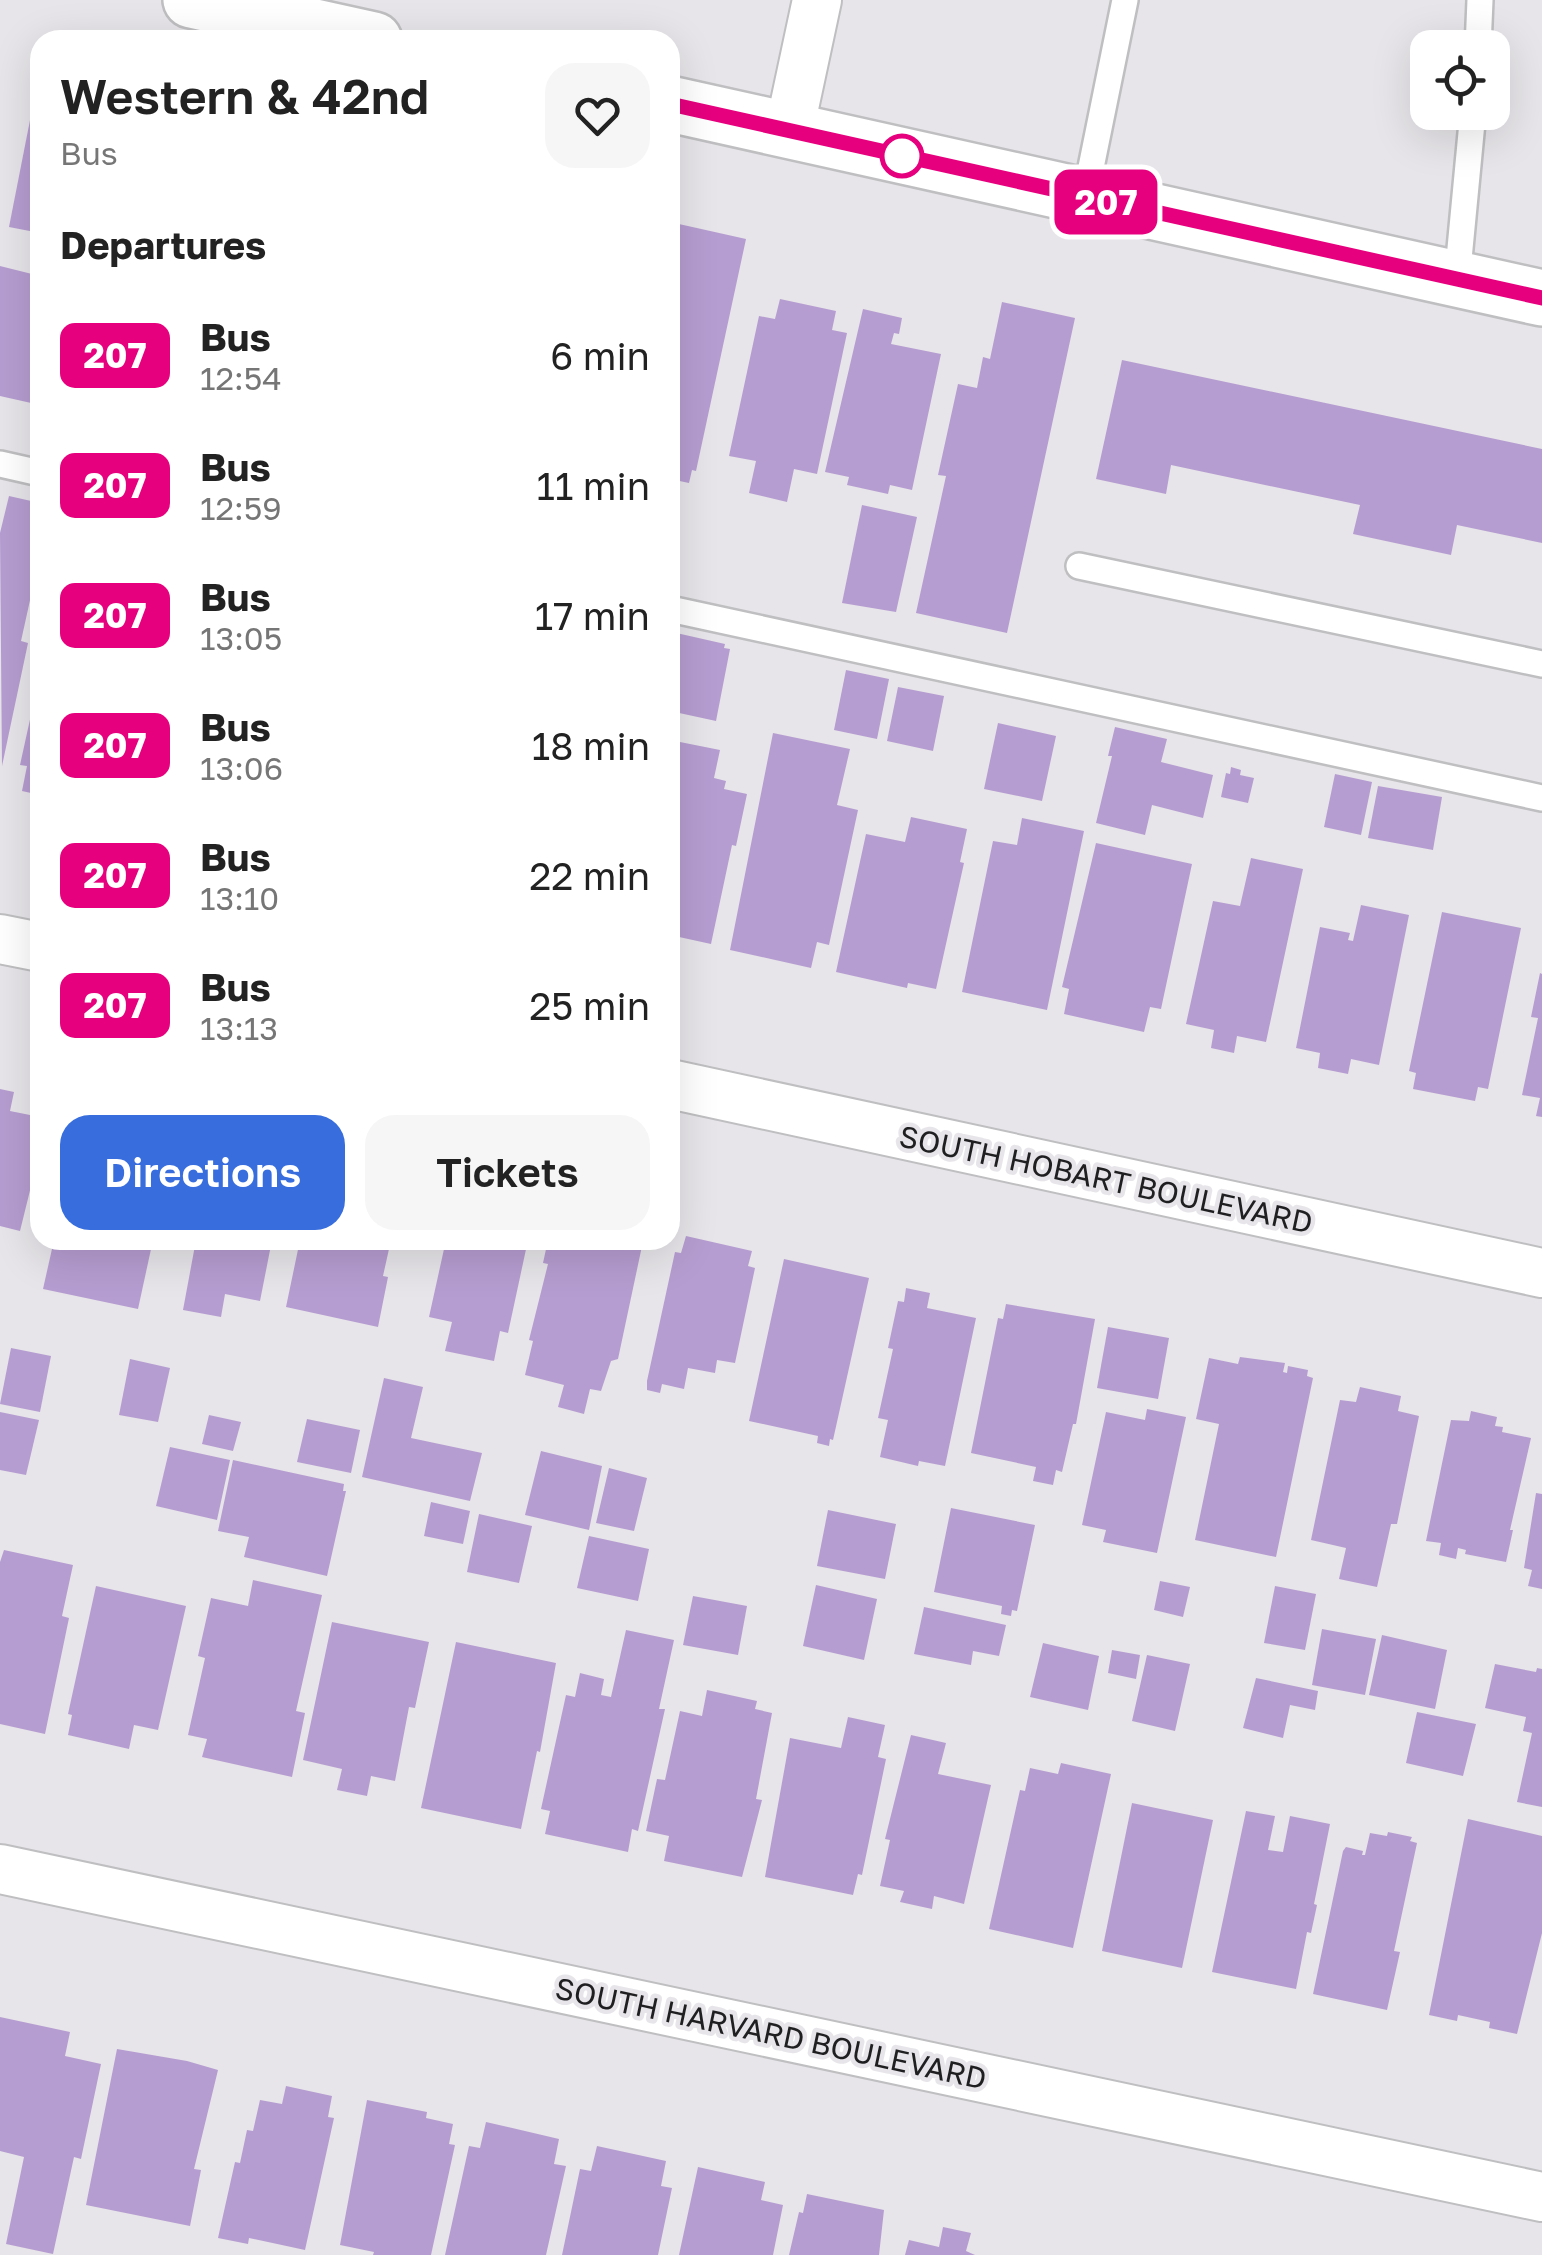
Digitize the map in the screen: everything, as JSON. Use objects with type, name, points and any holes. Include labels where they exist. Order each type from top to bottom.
[{"type":"main road","points":[[192,0],[328,30]]},
{"type":"main road","points":[[680,106],[1542,298]]},
{"type":"street","points":[[789,130],[816,0]]},
{"type":"street","points":[[0,939],[30,946]]},
{"type":"street","name":"SOUTH HOBART BOULEVARD","points":[[680,1086],[1542,1273]]},
{"type":"street","name":"SOUTH HARVARD BOULEVARD","points":[[0,1869],[1542,2196]]},
{"type":"lane","points":[[1085,197],[1125,0]]},
{"type":"lane","points":[[1479,30],[1480,0]]},
{"type":"lane","points":[[1457,280],[1471,130]]},
{"type":"lane","points":[[0,464],[30,471]]},
{"type":"lane","points":[[1079,566],[1542,664]]},
{"type":"lane","points":[[680,612],[1542,798]]},
{"type":"building","points":[[30,120],[30,231],[9,227]]},
{"type":"building","points":[[680,224],[746,239],[696,471],[692,470],[689,483],[680,481]]},
{"type":"building","points":[[0,266],[30,274],[30,403],[0,396]]},
{"type":"building","points":[[780,299],[836,311],[832,330],[847,333],[817,474],[794,469],[787,502],[749,493],[756,461],[729,456],[759,316],[775,319]]},
{"type":"building","points":[[1002,302],[1075,318],[1007,633],[916,613],[946,476],[938,475],[958,384],[977,388],[983,357],[990,359]]},
{"type":"building","points":[[863,309],[902,318],[899,334],[894,333],[891,344],[941,354],[912,490],[890,485],[888,494],[847,485],[849,477],[825,472]]},
{"type":"building","points":[[1122,360],[1542,449],[1542,543],[1457,525],[1451,555],[1353,534],[1360,505],[1171,465],[1166,494],[1096,479]]},
{"type":"building","points":[[9,496],[30,501],[30,600],[21,641],[28,643],[2,766],[0,533]]},
{"type":"building","points":[[862,505],[917,517],[896,612],[842,603]]},
{"type":"building","points":[[680,634],[725,644],[724,648],[730,649],[716,721],[680,713]]},
{"type":"building","points":[[846,670],[889,679],[877,739],[834,730]]},
{"type":"building","points":[[898,687],[944,696],[933,751],[887,741]]},
{"type":"building","points":[[30,719],[30,793],[22,791],[27,766],[20,765]]},
{"type":"building","points":[[998,723],[1056,736],[1042,801],[984,789]]},
{"type":"building","points":[[1115,727],[1167,739],[1161,762],[1213,775],[1203,818],[1152,805],[1145,835],[1096,823]]},
{"type":"building","points":[[773,733],[850,749],[837,805],[858,810],[829,945],[817,942],[811,968],[730,950]]},
{"type":"building","points":[[680,742],[720,750],[714,778],[726,781],[724,789],[747,794],[711,944],[680,937]]},
{"type":"building","points":[[1231,767],[1241,770],[1240,775],[1254,778],[1248,803],[1221,797]]},
{"type":"building","points":[[1335,774],[1372,782],[1361,835],[1324,827]]},
{"type":"building","points":[[1378,786],[1442,797],[1433,850],[1368,838]]},
{"type":"building","points":[[911,817],[967,829],[960,862],[964,863],[936,989],[908,983],[907,988],[836,972],[866,834],[905,842]]},
{"type":"building","points":[[1022,818],[1084,831],[1047,1010],[962,992],[993,841],[1017,845]]},
{"type":"building","points":[[1096,843],[1192,864],[1161,1009],[1150,1007],[1144,1032],[1064,1014],[1069,989],[1062,987]]},
{"type":"building","points":[[1251,858],[1303,869],[1266,1042],[1237,1036],[1234,1053],[1211,1048],[1214,1030],[1186,1024],[1213,901],[1240,906]]},
{"type":"building","points":[[1361,905],[1409,915],[1379,1065],[1351,1059],[1348,1074],[1318,1068],[1320,1053],[1296,1048],[1320,927],[1350,933],[1348,940],[1353,941]]},
{"type":"building","points":[[1442,912],[1521,928],[1488,1089],[1478,1087],[1475,1101],[1413,1089],[1416,1073],[1409,1071]]},
{"type":"building","points":[[1540,973],[1542,1117],[1536,1116],[1540,1098],[1522,1095],[1538,1018],[1531,1017]]},
{"type":"building","points":[[0,1089],[14,1092],[10,1111],[30,1115],[30,1190],[20,1231],[0,1226]]},
{"type":"building","points":[[686,1236],[752,1251],[748,1266],[755,1268],[735,1363],[717,1360],[715,1373],[688,1368],[684,1389],[662,1384],[660,1393],[647,1390],[647,1381],[675,1252],[681,1253]]},
{"type":"building","points":[[52,1250],[151,1250],[138,1309],[43,1289]]},
{"type":"building","points":[[194,1250],[270,1250],[260,1301],[225,1294],[221,1317],[183,1310]]},
{"type":"building","points":[[298,1250],[389,1250],[378,1327],[286,1307]]},
{"type":"building","points":[[444,1250],[526,1250],[508,1333],[500,1331],[494,1361],[445,1351],[452,1322],[429,1317]]},
{"type":"building","points":[[546,1250],[641,1250],[618,1359],[611,1361],[601,1391],[590,1389],[584,1414],[558,1407],[564,1385],[525,1375],[533,1341],[529,1340],[548,1264],[543,1263]]},
{"type":"building","points":[[784,1259],[869,1278],[829,1446],[817,1443],[818,1436],[749,1421]]},
{"type":"building","points":[[906,1288],[930,1293],[927,1308],[976,1318],[945,1466],[919,1461],[918,1466],[880,1457],[888,1420],[878,1418],[893,1349],[888,1348],[898,1301],[904,1302]]},
{"type":"building","points":[[1006,1304],[1095,1319],[1076,1424],[1062,1472],[1056,1470],[1053,1485],[1033,1481],[1036,1467],[971,1453],[998,1318],[1003,1319]]},
{"type":"building","points":[[1108,1327],[1169,1338],[1158,1399],[1097,1388]]},
{"type":"building","points":[[11,1348],[51,1356],[40,1412],[0,1404]]},
{"type":"building","points":[[1240,1357],[1285,1363],[1283,1372],[1287,1373],[1288,1366],[1308,1370],[1307,1376],[1313,1378],[1276,1557],[1195,1540],[1219,1424],[1196,1419],[1209,1358],[1238,1364]]},
{"type":"building","points":[[130,1359],[170,1368],[158,1422],[119,1415]]},
{"type":"building","points":[[384,1378],[423,1387],[411,1438],[482,1453],[470,1501],[362,1477]]},
{"type":"building","points":[[1360,1387],[1401,1396],[1398,1411],[1419,1416],[1397,1524],[1391,1524],[1377,1587],[1339,1579],[1346,1548],[1311,1540],[1340,1400],[1356,1402]]},
{"type":"building","points":[[1147,1409],[1186,1417],[1157,1553],[1103,1542],[1106,1530],[1082,1525],[1106,1412],[1145,1420]]},
{"type":"building","points":[[1471,1411],[1497,1417],[1495,1426],[1503,1427],[1502,1432],[1531,1438],[1506,1562],[1465,1554],[1466,1550],[1458,1548],[1456,1559],[1439,1555],[1441,1543],[1426,1541],[1451,1420],[1469,1421]]},
{"type":"building","points":[[0,1412],[39,1420],[26,1475],[0,1470]]},
{"type":"building","points":[[209,1415],[241,1422],[233,1451],[202,1444]]},
{"type":"building","points":[[307,1419],[360,1430],[351,1473],[297,1462]]},
{"type":"building","points":[[170,1447],[230,1460],[217,1520],[156,1506]]},
{"type":"building","points":[[541,1451],[602,1466],[589,1530],[525,1515]]},
{"type":"building","points":[[233,1460],[344,1484],[346,1491],[327,1576],[244,1557],[249,1537],[218,1531]]},
{"type":"building","points":[[609,1468],[647,1478],[634,1531],[596,1523]]},
{"type":"building","points":[[1536,1493],[1542,1494],[1542,1589],[1528,1586],[1532,1570],[1524,1568]]},
{"type":"building","points":[[431,1502],[470,1511],[463,1544],[424,1536]]},
{"type":"building","points":[[951,1508],[1035,1525],[1017,1611],[1012,1610],[1011,1616],[1001,1614],[1002,1606],[934,1592]]},
{"type":"building","points":[[828,1510],[896,1524],[885,1579],[817,1566]]},
{"type":"building","points":[[479,1514],[532,1526],[519,1583],[467,1572]]},
{"type":"building","points":[[589,1536],[649,1549],[638,1601],[577,1588]]},
{"type":"building","points":[[4,1550],[73,1565],[62,1616],[69,1618],[45,1734],[0,1724],[0,1562]]},
{"type":"building","points":[[253,1580],[322,1595],[296,1711],[305,1713],[292,1777],[202,1757],[207,1739],[188,1735],[205,1658],[198,1656],[211,1598],[248,1606]]},
{"type":"building","points":[[1160,1581],[1190,1587],[1183,1617],[1154,1610]]},
{"type":"building","points":[[816,1585],[877,1599],[864,1660],[803,1646]]},
{"type":"building","points":[[96,1586],[186,1606],[158,1730],[134,1725],[129,1749],[68,1735],[72,1715],[68,1714]]},
{"type":"building","points":[[1275,1586],[1316,1594],[1305,1650],[1264,1643]]},
{"type":"building","points":[[693,1596],[747,1606],[738,1655],[683,1645]]},
{"type":"building","points":[[924,1607],[1006,1625],[999,1656],[973,1651],[971,1665],[914,1654]]},
{"type":"building","points":[[332,1622],[429,1642],[415,1708],[409,1707],[395,1781],[371,1776],[367,1796],[337,1790],[342,1769],[303,1760]]},
{"type":"building","points":[[1322,1629],[1376,1639],[1365,1695],[1312,1685]]},
{"type":"building","points":[[626,1630],[674,1640],[659,1709],[665,1709],[638,1831],[632,1829],[628,1852],[545,1834],[550,1811],[541,1809],[566,1695],[575,1697],[580,1673],[604,1679],[601,1695],[611,1697]]},
{"type":"building","points":[[1382,1635],[1447,1650],[1435,1709],[1369,1695]]},
{"type":"building","points":[[456,1642],[556,1663],[521,1829],[421,1808]]},
{"type":"building","points":[[1043,1643],[1099,1656],[1088,1710],[1030,1697]]},
{"type":"building","points":[[1112,1650],[1140,1655],[1136,1679],[1108,1673]]},
{"type":"building","points":[[1147,1655],[1190,1664],[1175,1731],[1132,1721]]},
{"type":"building","points":[[1495,1664],[1536,1672],[1537,1668],[1542,1669],[1542,1807],[1517,1802],[1532,1733],[1523,1731],[1526,1717],[1485,1708]]},
{"type":"building","points":[[1256,1678],[1318,1691],[1315,1710],[1290,1705],[1283,1738],[1243,1728]]},
{"type":"building","points":[[707,1690],[757,1701],[755,1709],[772,1713],[756,1799],[762,1800],[742,1877],[664,1861],[669,1836],[646,1831],[657,1779],[665,1780],[680,1711],[702,1716]]},
{"type":"building","points":[[1417,1712],[1476,1724],[1463,1776],[1406,1763]]},
{"type":"building","points":[[848,1717],[885,1725],[878,1757],[886,1759],[862,1875],[858,1874],[853,1895],[765,1877],[790,1738],[841,1748]]},
{"type":"building","points":[[911,1735],[946,1743],[938,1774],[991,1785],[964,1904],[934,1896],[932,1909],[900,1902],[904,1891],[880,1886],[890,1840],[885,1839]]},
{"type":"building","points":[[1061,1763],[1111,1774],[1073,1948],[989,1929],[1020,1790],[1025,1791],[1030,1768],[1058,1774]]},
{"type":"building","points":[[1132,1803],[1213,1820],[1182,1968],[1102,1951]]},
{"type":"building","points":[[1246,1811],[1275,1816],[1268,1850],[1283,1852],[1290,1816],[1330,1824],[1314,1904],[1317,1905],[1311,1933],[1307,1932],[1296,1989],[1212,1972]]},
{"type":"building","points":[[1468,1819],[1542,1836],[1542,1933],[1517,2034],[1489,2028],[1490,2022],[1458,2015],[1457,2021],[1429,2015]]},
{"type":"building","points":[[1388,1832],[1412,1837],[1410,1841],[1417,1843],[1394,1951],[1400,1952],[1387,2010],[1313,1994],[1343,1851],[1346,1847],[1365,1855],[1370,1833],[1387,1836]]},
{"type":"building","points":[[0,2017],[70,2032],[65,2056],[101,2064],[81,2159],[74,2157],[53,2254],[6,2244],[24,2157],[0,2151]]},
{"type":"building","points":[[117,2049],[218,2070],[194,2169],[201,2170],[190,2226],[86,2205]]},
{"type":"building","points":[[286,2086],[332,2096],[328,2117],[334,2118],[305,2250],[249,2238],[248,2244],[218,2238],[235,2162],[240,2163],[247,2130],[253,2131],[260,2100],[282,2104]]},
{"type":"building","points":[[367,2100],[427,2112],[426,2118],[453,2124],[449,2144],[455,2145],[431,2255],[373,2255],[374,2252],[340,2245]]},
{"type":"building","points":[[486,2122],[559,2139],[554,2164],[566,2166],[546,2255],[445,2255],[469,2146],[480,2148]]},
{"type":"building","points":[[597,2146],[666,2161],[661,2186],[672,2188],[658,2255],[562,2255],[580,2169],[591,2171]]},
{"type":"building","points":[[698,2167],[765,2182],[761,2200],[783,2205],[773,2255],[679,2255]]},
{"type":"building","points":[[807,2194],[884,2210],[879,2255],[789,2255]]},
{"type":"building","points":[[943,2227],[971,2233],[966,2251],[975,2255],[905,2255],[909,2240],[939,2247]]},
{"type":"bus line","name":"207","points":[[680,106],[1542,298]]}]
